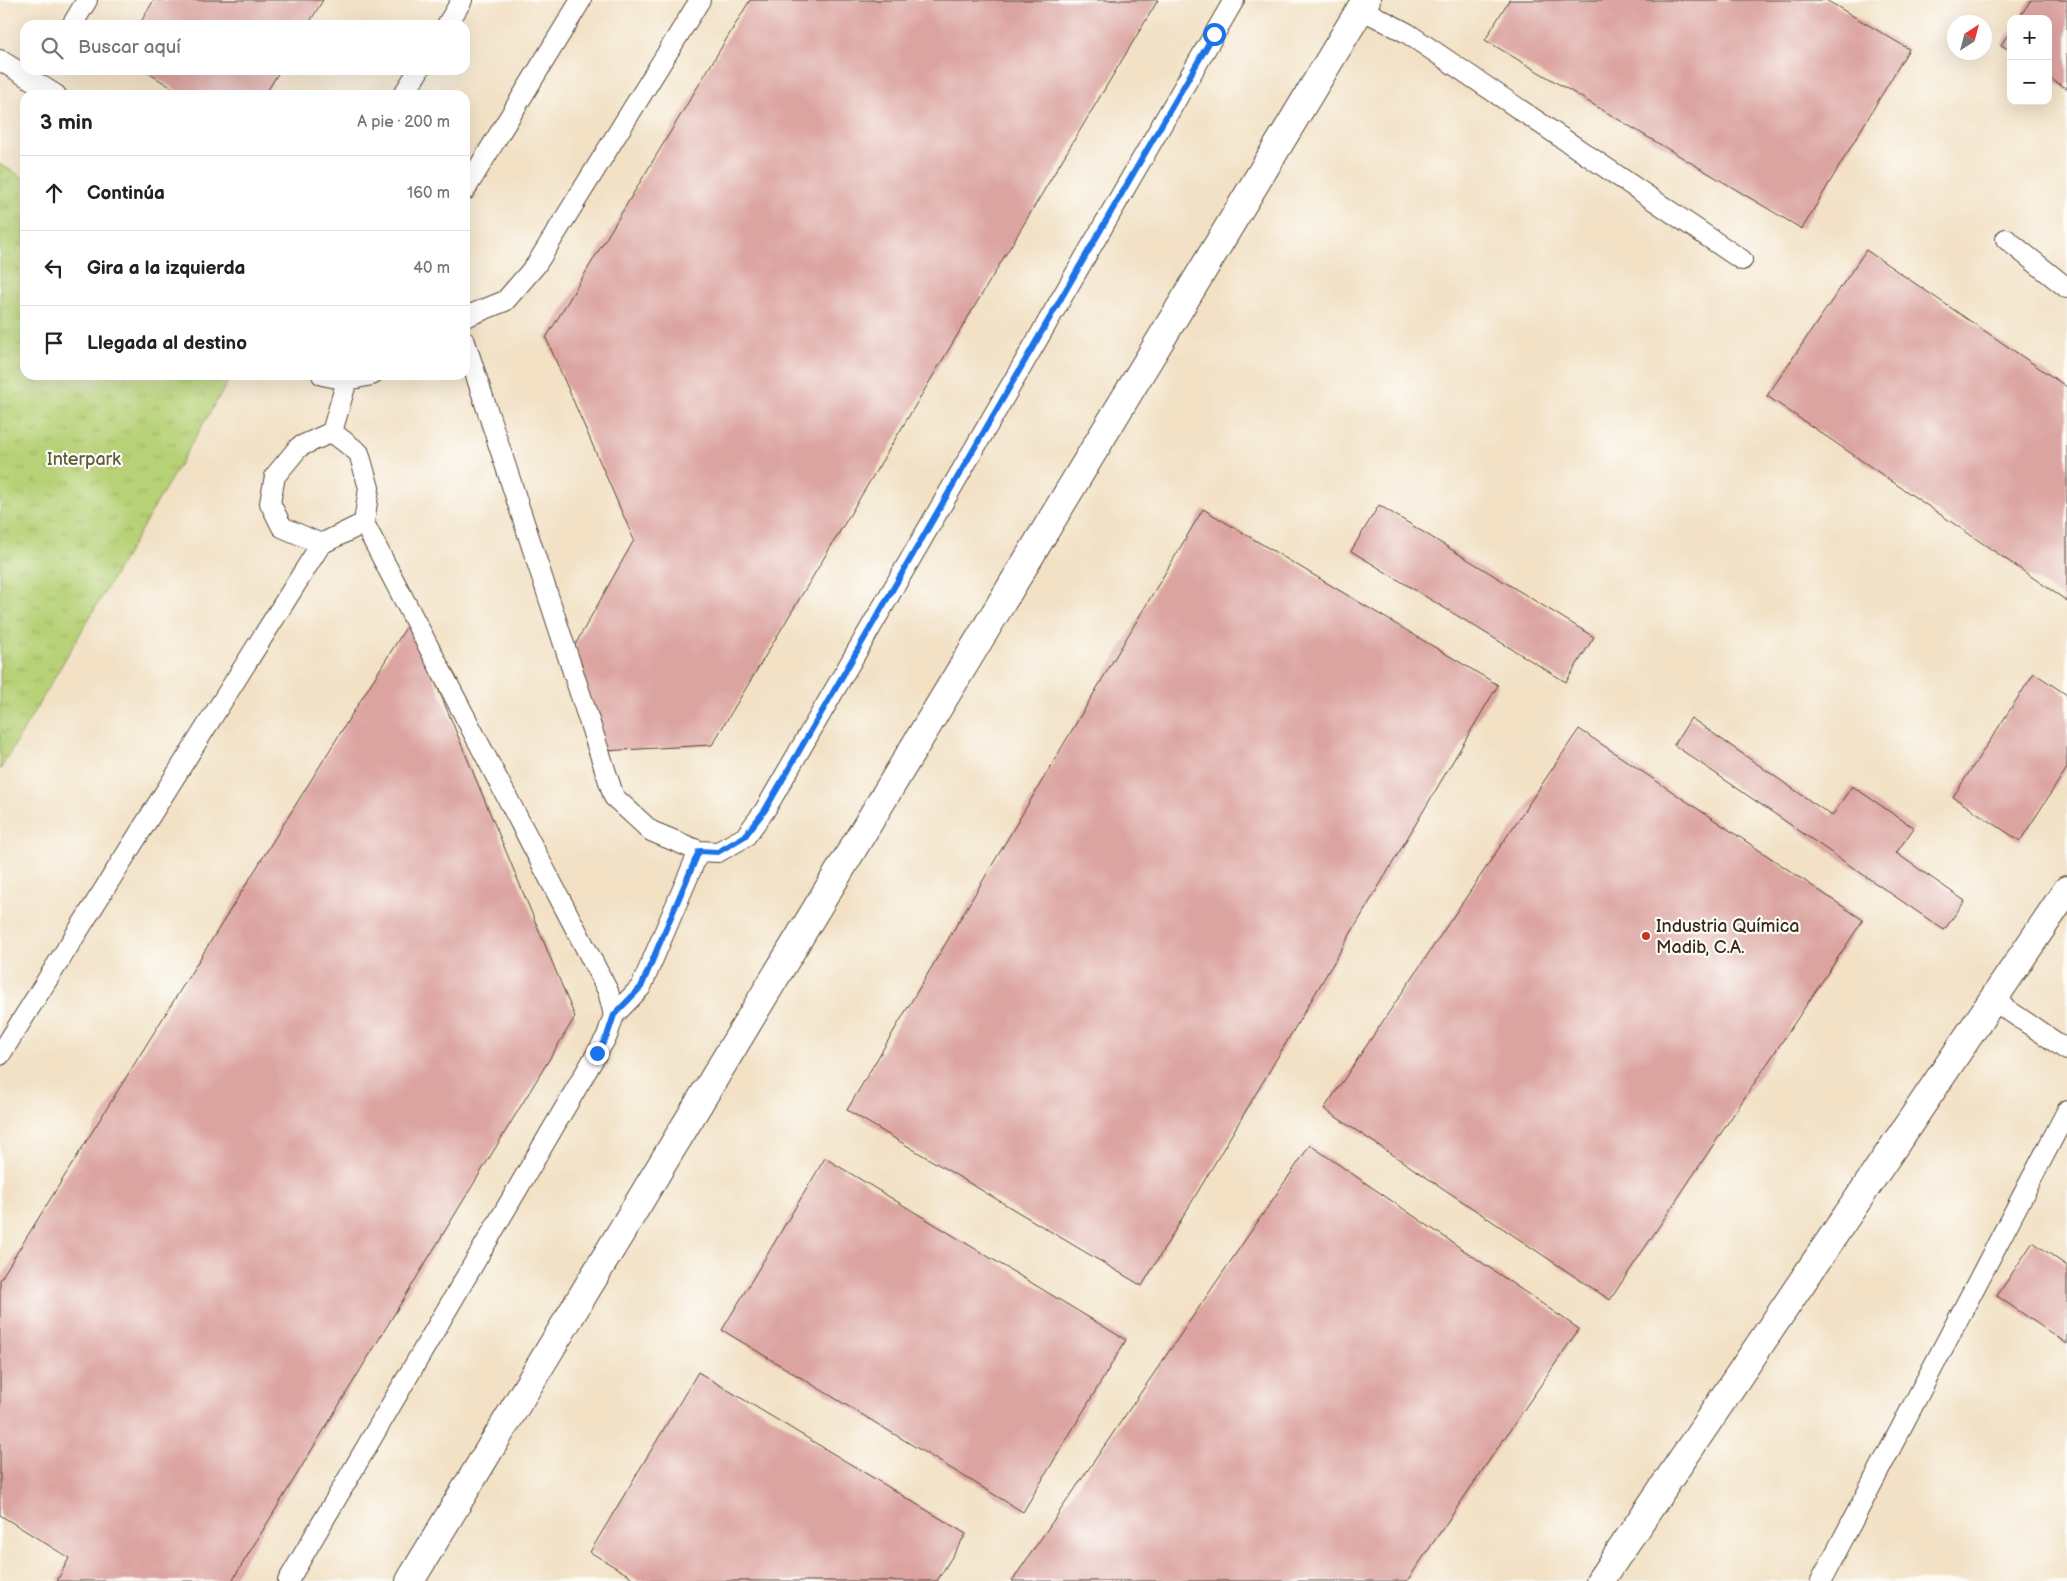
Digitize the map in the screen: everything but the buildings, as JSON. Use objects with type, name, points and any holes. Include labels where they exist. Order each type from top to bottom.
[{"type":"street","points":[[410,1581],[1363,4]]},
{"type":"street","points":[[1600,1581],[2067,890]]},
{"type":"lane","points":[[75,20],[87,0]]},
{"type":"lane","points":[[450,20],[462,0]]},
{"type":"lane","points":[[470,182],[581,0]]},
{"type":"lane","points":[[470,315],[506,301],[536,264],[700,0]]},
{"type":"lane","points":[[470,357],[614,797],[651,831],[699,851],[718,852],[745,836],[765,810],[1234,0]]},
{"type":"lane","points":[[1363,4],[1742,260]]},
{"type":"lane","points":[[0,60],[20,68]]},
{"type":"lane","points":[[406,90],[416,75]]},
{"type":"lane","points":[[40,76],[52,90]]},
{"type":"lane","points":[[2006,239],[2067,288]]},
{"type":"lane","points":[[321,544],[282,528],[270,503],[275,476],[299,447],[332,432],[347,380]]},
{"type":"lane","points":[[332,432],[358,453],[369,488],[364,523],[608,991],[614,1015]]},
{"type":"lane","points":[[0,1055],[321,544],[364,523]]},
{"type":"lane","points":[[288,1581],[607,1036],[614,1015],[641,987],[699,851]]},
{"type":"lane","points":[[1993,1000],[2067,1050]]},
{"type":"lane","points":[[1821,1581],[2067,1111]]},
{"type":"green space","name":"Interpark","points":[[0,164],[20,176],[20,380],[229,380],[0,770]]},
{"type":"place","name":"Industria Química Madib, C.A.","points":[[1646,936]]},
{"type":"route","points":[[597,1053],[607,1036],[614,1015],[641,987],[699,851],[718,852],[745,836],[765,810],[1214,34]]}]
